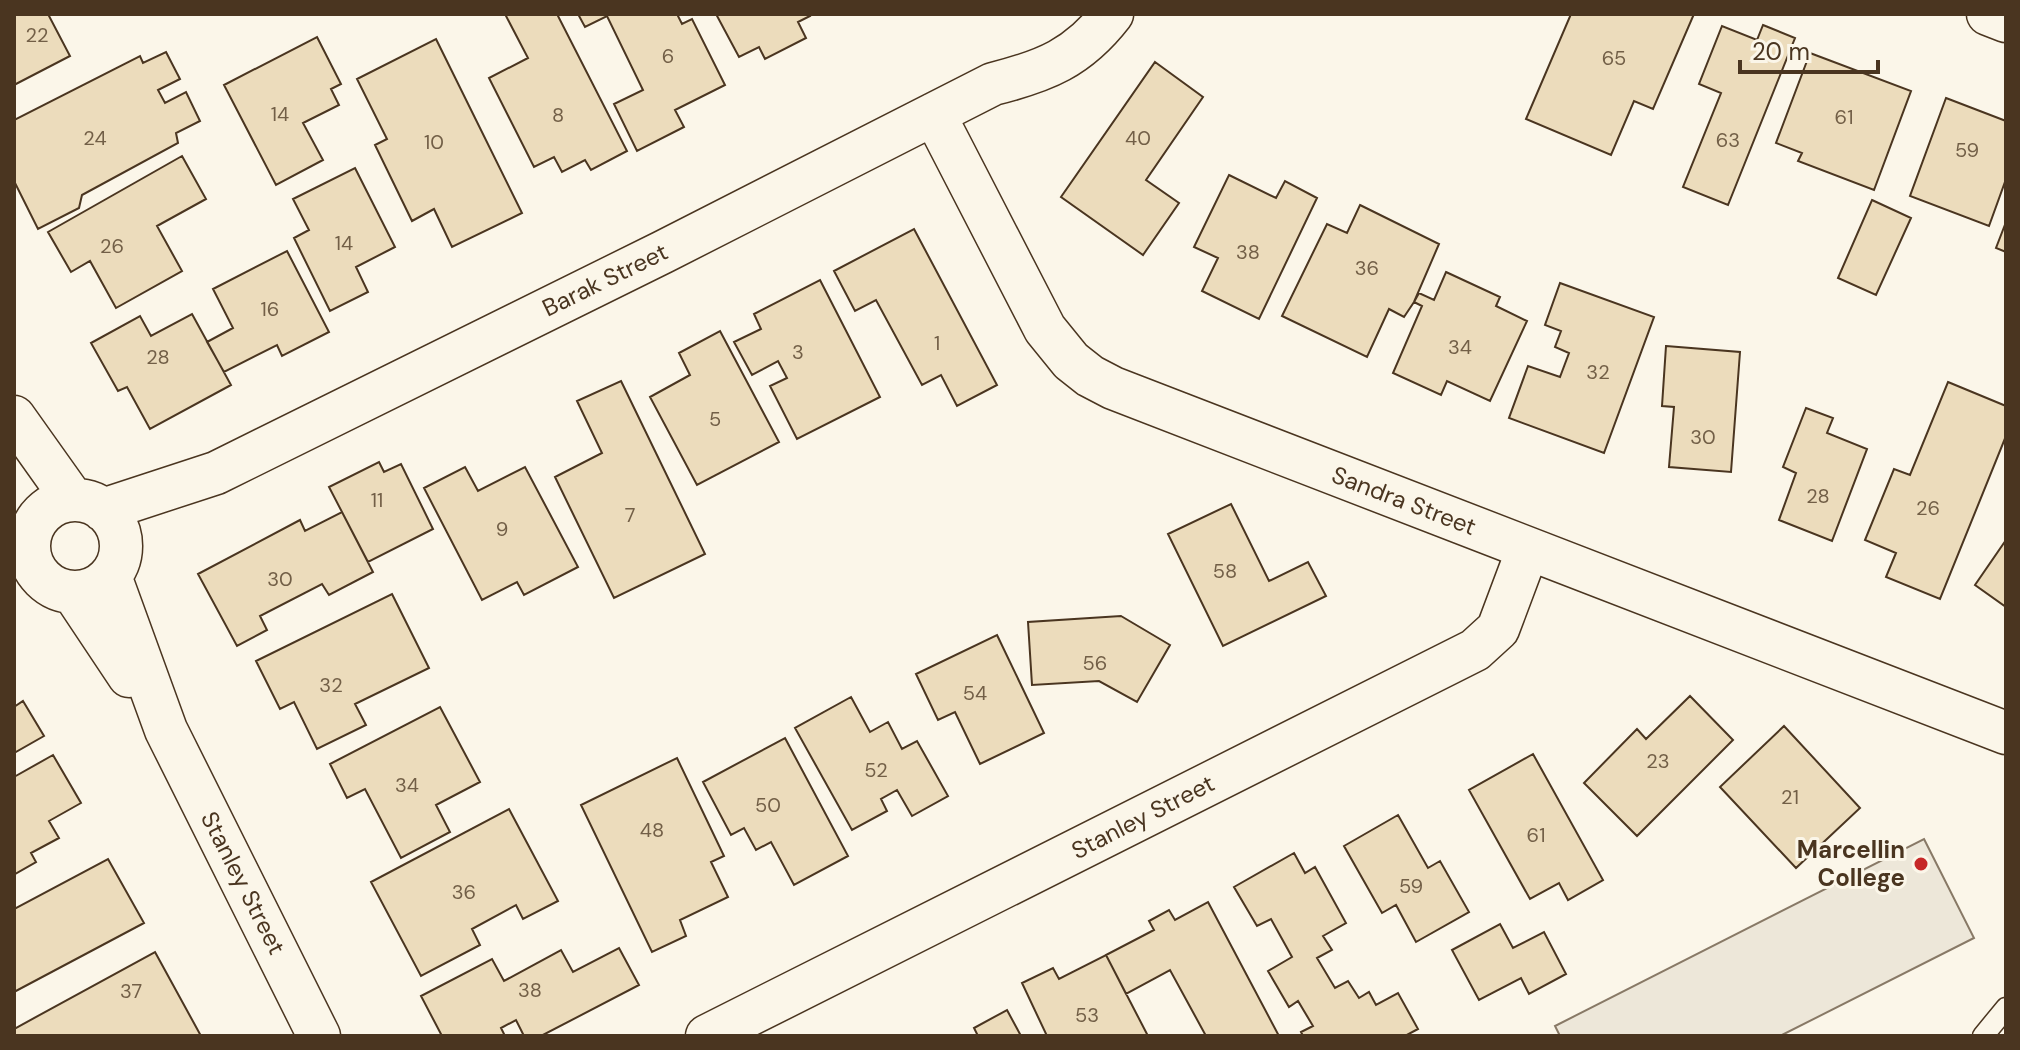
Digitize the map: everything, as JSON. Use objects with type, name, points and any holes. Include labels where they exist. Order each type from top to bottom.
[{"type":"street","name":"Barak Street","points":[[62,551],[993,84],[1081,14]]},
{"type":"street","name":"Barak Street","points":[[993,84],[1039,72],[1060,62],[1098,31],[1112,14]]},
{"type":"street","points":[[1988,14],[2006,21]]},
{"type":"street","name":"Sandra Street","points":[[934,114],[1045,329],[1071,361],[1090,376],[1113,388],[2006,733]]},
{"type":"street","name":"Stanley Street","points":[[14,417],[62,551]]},
{"type":"street","name":"Stanley Street","points":[[14,440],[62,551],[166,730],[319,1036]]},
{"type":"street","name":"Stanley Street","points":[[707,1036],[1475,650],[1498,629],[1528,549]]},
{"type":"lane","points":[[1983,1036],[2006,1008]]},
{"type":"shaded area","points":[[1924,839],[1974,938],[1780,1036],[1560,1036],[1555,1026]]},
{"type":"building","points":[[14,14],[48,14],[70,56],[14,85]]},
{"type":"building","points":[[505,14],[557,14],[627,151],[591,170],[585,160],[562,172],[554,157],[534,167],[489,78],[528,58]]},
{"type":"building","points":[[578,14],[677,14],[682,24],[692,19],[725,85],[675,110],[684,127],[637,151],[614,104],[643,90],[607,16],[585,27]]},
{"type":"building","points":[[716,14],[810,16],[798,22],[806,38],[765,59],[759,47],[739,57]]},
{"type":"building","points":[[1571,14],[1694,14],[1653,109],[1634,101],[1611,155],[1526,119]]},
{"type":"building","points":[[1763,25],[1795,38],[1728,205],[1683,187],[1721,93],[1699,84],[1722,26],[1757,40]]},
{"type":"building","points":[[317,37],[341,84],[331,89],[339,105],[303,123],[323,160],[276,185],[224,85]]},
{"type":"building","points":[[436,39],[522,213],[452,247],[434,209],[412,221],[375,145],[387,139],[357,79]]},
{"type":"building","points":[[166,52],[180,79],[158,90],[165,103],[186,92],[200,121],[176,133],[178,143],[82,195],[79,208],[38,229],[14,181],[14,120],[140,56],[143,63]]},
{"type":"building","points":[[1810,53],[1911,91],[1874,190],[1798,161],[1802,153],[1776,143]]},
{"type":"building","points":[[1155,62],[1203,97],[1146,180],[1179,203],[1143,255],[1061,197]]},
{"type":"building","points":[[1946,98],[2006,121],[2006,179],[1989,226],[1910,196]]},
{"type":"building","points":[[182,156],[206,199],[157,226],[182,271],[116,308],[90,261],[71,272],[48,232]]},
{"type":"building","points":[[355,168],[395,247],[356,267],[368,292],[330,311],[294,238],[309,230],[293,199]]},
{"type":"building","points":[[1229,175],[1276,198],[1285,181],[1317,198],[1259,319],[1202,291],[1218,258],[1194,247]]},
{"type":"building","points":[[1872,200],[1911,218],[1876,295],[1838,278]]},
{"type":"building","points":[[1360,205],[1439,244],[1414,302],[1404,317],[1389,309],[1367,357],[1282,316],[1327,224],[1347,233]]},
{"type":"building","points":[[2006,222],[2006,252],[1996,248]]},
{"type":"building","points":[[914,229],[997,385],[957,406],[941,375],[922,385],[876,300],[855,311],[834,271]]},
{"type":"building","points":[[287,251],[329,332],[282,356],[277,345],[224,372],[207,342],[233,328],[213,289]]},
{"type":"building","points":[[1446,272],[1500,297],[1496,306],[1527,321],[1490,401],[1447,381],[1441,395],[1393,373],[1422,306],[1414,302],[1419,293],[1434,300]]},
{"type":"building","points":[[820,280],[880,397],[797,439],[770,386],[787,378],[778,361],[752,375],[734,342],[761,329],[754,314]]},
{"type":"building","points":[[1560,283],[1654,317],[1604,453],[1509,418],[1528,366],[1560,377],[1569,353],[1555,347],[1561,331],[1545,325]]},
{"type":"building","points":[[192,314],[231,385],[150,429],[127,387],[118,391],[91,343],[140,316],[151,336]]},
{"type":"building","points":[[720,331],[779,442],[697,485],[650,397],[690,375],[679,353]]},
{"type":"building","points":[[1666,346],[1740,352],[1731,472],[1669,467],[1674,407],[1662,406]]},
{"type":"building","points":[[621,381],[705,554],[614,598],[555,477],[602,453],[577,401]]},
{"type":"building","points":[[1948,382],[2006,406],[2006,436],[1940,599],[1886,577],[1896,553],[1865,540],[1894,469],[1910,475]]},
{"type":"building","points":[[1806,408],[1833,418],[1827,433],[1867,449],[1832,541],[1779,520],[1796,473],[1783,467]]},
{"type":"building","points":[[379,462],[384,472],[401,464],[433,529],[368,562],[329,487]]},
{"type":"building","points":[[465,467],[478,491],[525,467],[578,567],[524,595],[517,582],[482,600],[424,488]]},
{"type":"building","points":[[1231,504],[1269,581],[1308,562],[1326,596],[1223,646],[1168,534]]},
{"type":"building","points":[[342,512],[373,572],[329,595],[322,584],[260,616],[267,630],[237,646],[198,574],[300,520],[305,531]]},
{"type":"building","points":[[2006,540],[2006,607],[1975,585]]},
{"type":"building","points":[[392,594],[429,668],[355,704],[366,725],[317,749],[294,702],[280,709],[256,661]]},
{"type":"building","points":[[1121,616],[1170,645],[1137,702],[1099,681],[1032,685],[1028,622]]},
{"type":"building","points":[[997,635],[1044,733],[980,764],[955,712],[938,720],[916,674]]},
{"type":"building","points":[[1690,696],[1733,740],[1637,836],[1584,783],[1637,729],[1646,739]]},
{"type":"building","points":[[851,697],[870,732],[888,722],[902,749],[917,741],[948,796],[912,816],[897,790],[881,799],[887,811],[852,830],[795,728]]},
{"type":"building","points":[[23,701],[44,736],[14,753],[14,707]]},
{"type":"building","points":[[440,707],[480,782],[436,805],[450,832],[401,858],[365,789],[347,798],[330,764]]},
{"type":"building","points":[[1784,726],[1860,808],[1796,868],[1720,787]]},
{"type":"building","points":[[785,738],[848,856],[794,885],[771,842],[756,850],[744,828],[731,835],[703,782]]},
{"type":"building","points":[[1533,754],[1603,880],[1568,900],[1559,883],[1530,899],[1469,790]]},
{"type":"building","points":[[53,755],[81,803],[49,821],[59,838],[31,853],[36,862],[15,874],[14,777]]},
{"type":"building","points":[[677,758],[724,856],[711,862],[728,897],[680,920],[686,936],[652,952],[581,805]]},
{"type":"building","points":[[509,809],[558,901],[523,919],[516,905],[472,929],[480,945],[421,976],[371,882]]},
{"type":"building","points":[[1398,815],[1428,868],[1440,861],[1469,912],[1416,942],[1396,905],[1382,913],[1344,846]]},
{"type":"building","points":[[1294,853],[1305,873],[1315,867],[1346,923],[1323,936],[1332,950],[1317,958],[1335,988],[1348,981],[1359,998],[1369,992],[1376,1005],[1398,993],[1418,1029],[1405,1036],[1303,1036],[1301,1032],[1313,1026],[1298,1001],[1289,1007],[1268,971],[1292,957],[1271,919],[1257,926],[1234,887]]},
{"type":"building","points":[[108,859],[144,923],[14,992],[14,909]]},
{"type":"building","points":[[1208,902],[1279,1036],[1206,1036],[1170,970],[1126,994],[1106,955],[1154,930],[1149,921],[1169,910],[1175,920]]},
{"type":"building","points":[[1500,924],[1513,948],[1544,932],[1566,974],[1529,994],[1521,978],[1479,1000],[1452,950]]},
{"type":"building","points":[[619,948],[639,985],[541,1036],[524,1036],[516,1020],[501,1028],[505,1036],[442,1036],[421,996],[492,959],[504,981],[561,950],[573,972]]},
{"type":"building","points":[[155,952],[201,1036],[14,1036],[14,1029]]},
{"type":"building","points":[[1106,955],[1148,1036],[1047,1036],[1022,983],[1053,968],[1059,979]]},
{"type":"building","points":[[1007,1010],[1021,1036],[978,1036],[974,1028]]},
{"type":"place","name":"Marcellin College","points":[[1921,864]]}]
